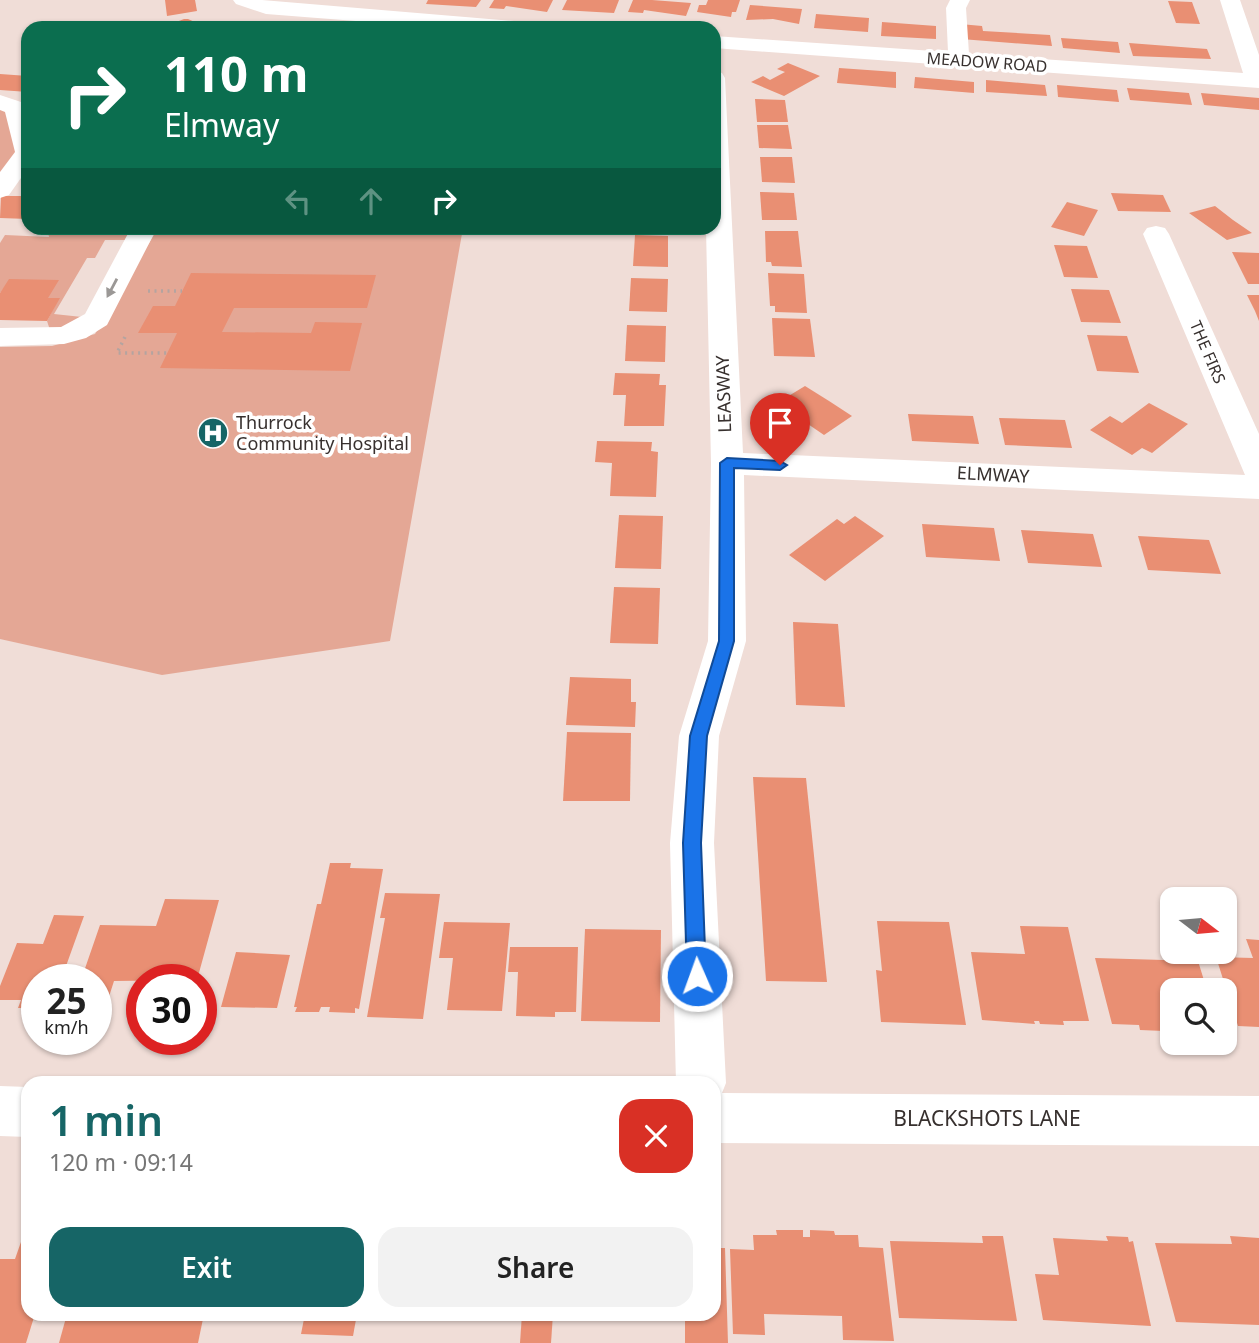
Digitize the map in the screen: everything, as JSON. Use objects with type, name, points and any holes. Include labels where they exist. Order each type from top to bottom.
[{"type":"street","points":[[243,0],[266,8],[435,21]]},
{"type":"street","points":[[960,0],[956,8],[960,60]]},
{"type":"street","points":[[1230,0],[1258,81]]},
{"type":"street","name":"MEADOW ROAD","points":[[721,43],[1258,81]]},
{"type":"street","points":[[0,102],[16,108],[21,128]]},
{"type":"street","points":[[0,190],[21,160]]},
{"type":"street","name":"THE FIRS","points":[[1156,234],[1259,471]]},
{"type":"street","points":[[0,337],[53,338],[85,329],[97,318],[140,235]]},
{"type":"street","name":"LEASWAY","points":[[701,1076],[692,843],[699,736],[727,641],[727,463],[719,235]]},
{"type":"street","name":"ELMWAY","points":[[727,463],[1259,487]]},
{"type":"street","points":[[0,1111],[21,1112]]},
{"type":"street","name":"BLACKSHOTS LANE","points":[[721,1118],[1259,1121]]},
{"type":"path","points":[[143,303],[155,280]]},
{"type":"path","points":[[137,291],[182,291]]},
{"type":"path","points":[[130,328],[117,353],[168,353]]},
{"type":"shaded area","points":[[0,109],[8,110],[18,156],[0,179]]},
{"type":"shaded area","points":[[5,235],[128,235],[125,240],[105,240],[95,258],[87,258],[54,314],[82,317],[51,333],[47,321],[59,298],[48,298],[10,280],[0,293],[0,243]]},
{"type":"shaded area","name":"Thurrock Community Hospital","points":[[154,235],[462,235],[390,641],[162,675],[0,639],[0,347],[52,346],[95,334]]},
{"type":"building","points":[[165,0],[195,0],[197,11],[167,16]]},
{"type":"building","points":[[428,0],[481,0],[476,7],[426,4]]},
{"type":"building","points":[[494,0],[553,0],[547,12],[506,6],[504,9],[489,8]]},
{"type":"building","points":[[567,0],[619,0],[614,13],[562,10]]},
{"type":"building","points":[[633,0],[691,3],[686,16],[644,10],[643,13],[628,12]]},
{"type":"building","points":[[708,0],[740,0],[731,17],[697,12],[699,5],[706,5]]},
{"type":"building","points":[[1168,1],[1192,2],[1200,24],[1176,23]]},
{"type":"building","points":[[750,5],[802,9],[799,24],[773,19],[746,20]]},
{"type":"building","points":[[816,14],[869,18],[868,32],[814,28]]},
{"type":"building","points":[[882,22],[936,26],[936,39],[881,36]]},
{"type":"building","points":[[960,24],[982,26],[983,31],[1050,35],[1052,46],[961,39]]},
{"type":"building","points":[[1061,38],[1118,42],[1120,53],[1063,48]]},
{"type":"building","points":[[1129,43],[1207,49],[1211,59],[1133,56]]},
{"type":"building","points":[[788,63],[820,76],[784,96],[751,82],[763,76],[770,80],[785,72],[777,69]]},
{"type":"building","points":[[839,68],[896,72],[896,88],[837,83]]},
{"type":"building","points":[[0,74],[21,76],[21,92],[0,90]]},
{"type":"building","points":[[915,77],[974,82],[974,93],[914,88]]},
{"type":"building","points":[[986,80],[1045,85],[1047,96],[986,92]]},
{"type":"building","points":[[1057,85],[1117,90],[1119,102],[1058,97]]},
{"type":"building","points":[[1127,88],[1189,93],[1192,105],[1130,100]]},
{"type":"building","points":[[1201,93],[1259,98],[1259,110],[1204,105]]},
{"type":"building","points":[[755,99],[785,100],[788,122],[757,122]]},
{"type":"building","points":[[757,125],[788,125],[792,149],[759,148]]},
{"type":"building","points":[[760,157],[792,157],[795,183],[762,182]]},
{"type":"building","points":[[760,192],[794,193],[797,220],[762,220]]},
{"type":"building","points":[[1111,193],[1163,195],[1171,212],[1118,211]]},
{"type":"building","points":[[1,196],[21,196],[21,219],[0,218]]},
{"type":"building","points":[[1067,202],[1098,210],[1084,236],[1051,227]]},
{"type":"building","points":[[1215,206],[1252,233],[1227,240],[1189,213]]},
{"type":"building","points":[[765,231],[798,231],[802,267],[772,266],[771,262],[766,262]]},
{"type":"building","points":[[635,235],[668,236],[668,267],[633,266]]},
{"type":"building","points":[[1054,245],[1087,246],[1098,278],[1064,277]]},
{"type":"building","points":[[1232,252],[1259,253],[1259,284],[1248,284]]},
{"type":"building","points":[[191,273],[376,275],[367,308],[234,308],[222,332],[311,333],[315,322],[362,323],[350,371],[160,368],[177,333],[138,333],[153,306],[175,306]]},
{"type":"building","points":[[768,273],[804,274],[807,313],[775,312],[775,306],[770,306]]},
{"type":"building","points":[[631,278],[668,279],[667,312],[629,311]]},
{"type":"building","points":[[9,279],[59,280],[48,298],[60,298],[47,321],[0,320],[0,293]]},
{"type":"building","points":[[1071,289],[1109,290],[1121,323],[1081,322]]},
{"type":"building","points":[[1247,295],[1259,295],[1259,321],[1255,311]]},
{"type":"building","points":[[772,318],[810,319],[815,357],[774,356]]},
{"type":"building","points":[[627,325],[666,326],[665,362],[625,361]]},
{"type":"building","points":[[1087,335],[1127,336],[1139,373],[1097,371]]},
{"type":"building","points":[[615,373],[660,374],[659,385],[666,385],[664,426],[624,426],[626,395],[613,395]]},
{"type":"building","points":[[805,386],[852,416],[824,435],[777,403]]},
{"type":"building","points":[[1149,403],[1188,424],[1152,453],[1142,448],[1132,455],[1090,430],[1110,416],[1122,423]]},
{"type":"building","points":[[908,414],[973,416],[979,444],[912,441]]},
{"type":"building","points":[[999,418],[1065,420],[1072,448],[1005,445]]},
{"type":"building","points":[[597,441],[652,442],[651,451],[658,452],[656,497],[610,496],[612,463],[595,462]]},
{"type":"building","points":[[619,515],[663,516],[661,569],[615,568]]},
{"type":"building","points":[[855,516],[884,536],[825,581],[789,555],[837,519],[844,524]]},
{"type":"building","points":[[922,524],[994,528],[1000,561],[926,557]]},
{"type":"building","points":[[1021,530],[1093,534],[1102,567],[1028,563]]},
{"type":"building","points":[[1138,536],[1209,540],[1221,574],[1148,570]]},
{"type":"building","points":[[614,587],[660,588],[658,644],[610,643]]},
{"type":"building","points":[[793,622],[838,624],[845,707],[796,705]]},
{"type":"building","points":[[570,677],[631,679],[631,702],[636,702],[635,727],[566,725]]},
{"type":"building","points":[[567,732],[631,733],[630,801],[563,801]]},
{"type":"building","points":[[753,777],[806,778],[827,982],[766,981]]},
{"type":"building","points":[[330,863],[351,863],[350,868],[383,869],[359,1009],[355,1008],[355,1013],[329,1012],[330,1007],[321,1007],[319,1012],[295,1012],[317,904],[321,904]]},
{"type":"building","points":[[385,893],[440,894],[423,1019],[367,1017],[385,918],[380,918]]},
{"type":"building","points":[[165,899],[219,900],[201,964],[126,964],[126,981],[114,981],[112,987],[112,964],[87,964],[100,925],[156,926]]},
{"type":"building","points":[[54,915],[84,916],[67,964],[21,964],[21,1000],[0,1000],[0,986],[17,943],[43,944]]},
{"type":"building","points":[[877,921],[949,922],[966,1025],[881,1022],[876,970],[882,971]]},
{"type":"building","points":[[444,922],[510,923],[502,1011],[447,1010],[453,958],[439,958]]},
{"type":"building","points":[[1020,926],[1068,927],[1089,1021],[1063,1021],[1064,1025],[1040,1024],[1039,1021],[1034,1021],[1035,1024],[982,1020],[971,952],[1025,954]]},
{"type":"building","points":[[585,929],[661,930],[660,1022],[581,1021]]},
{"type":"building","points":[[1246,939],[1259,940],[1259,1027],[1238,1026],[1237,978],[1223,978],[1218,964],[1237,964],[1237,958],[1253,958]]},
{"type":"building","points":[[510,947],[578,947],[576,1012],[555,1012],[555,1017],[516,1016],[518,972],[508,972]]},
{"type":"building","points":[[236,952],[290,955],[277,1008],[221,1007]]},
{"type":"building","points":[[1095,958],[1160,960],[1160,964],[1199,964],[1203,978],[1160,978],[1160,1031],[1140,1030],[1139,1025],[1112,1024]]},
{"type":"building","points":[[776,1230],[803,1230],[803,1237],[810,1237],[810,1230],[834,1231],[835,1235],[858,1235],[859,1247],[883,1248],[894,1341],[843,1340],[842,1316],[764,1314],[765,1335],[733,1334],[730,1249],[754,1250],[753,1235],[777,1235]]},
{"type":"building","points":[[982,1236],[1003,1236],[1017,1321],[899,1318],[890,1241],[983,1243]]},
{"type":"building","points":[[1106,1236],[1128,1237],[1129,1242],[1133,1241],[1151,1326],[1043,1320],[1035,1274],[1059,1275],[1053,1238],[1108,1241]]},
{"type":"building","points":[[1230,1236],[1259,1238],[1259,1325],[1176,1322],[1155,1243],[1232,1244]]},
{"type":"building","points":[[21,1242],[21,1321],[33,1321],[26,1343],[0,1343],[0,1259],[15,1259]]},
{"type":"building","points":[[721,1248],[725,1248],[728,1343],[685,1343],[685,1321],[721,1321]]},
{"type":"building","points":[[65,1321],[203,1321],[198,1343],[59,1343]]},
{"type":"building","points":[[304,1321],[356,1321],[353,1336],[301,1334]]},
{"type":"building","points":[[522,1321],[553,1321],[551,1343],[520,1343]]},
{"type":"place","name":"Thurrock Community Hospital","points":[[213,433]]},
{"type":"route","points":[[697,976],[692,843],[699,736],[727,641],[727,463],[780,465]]}]
